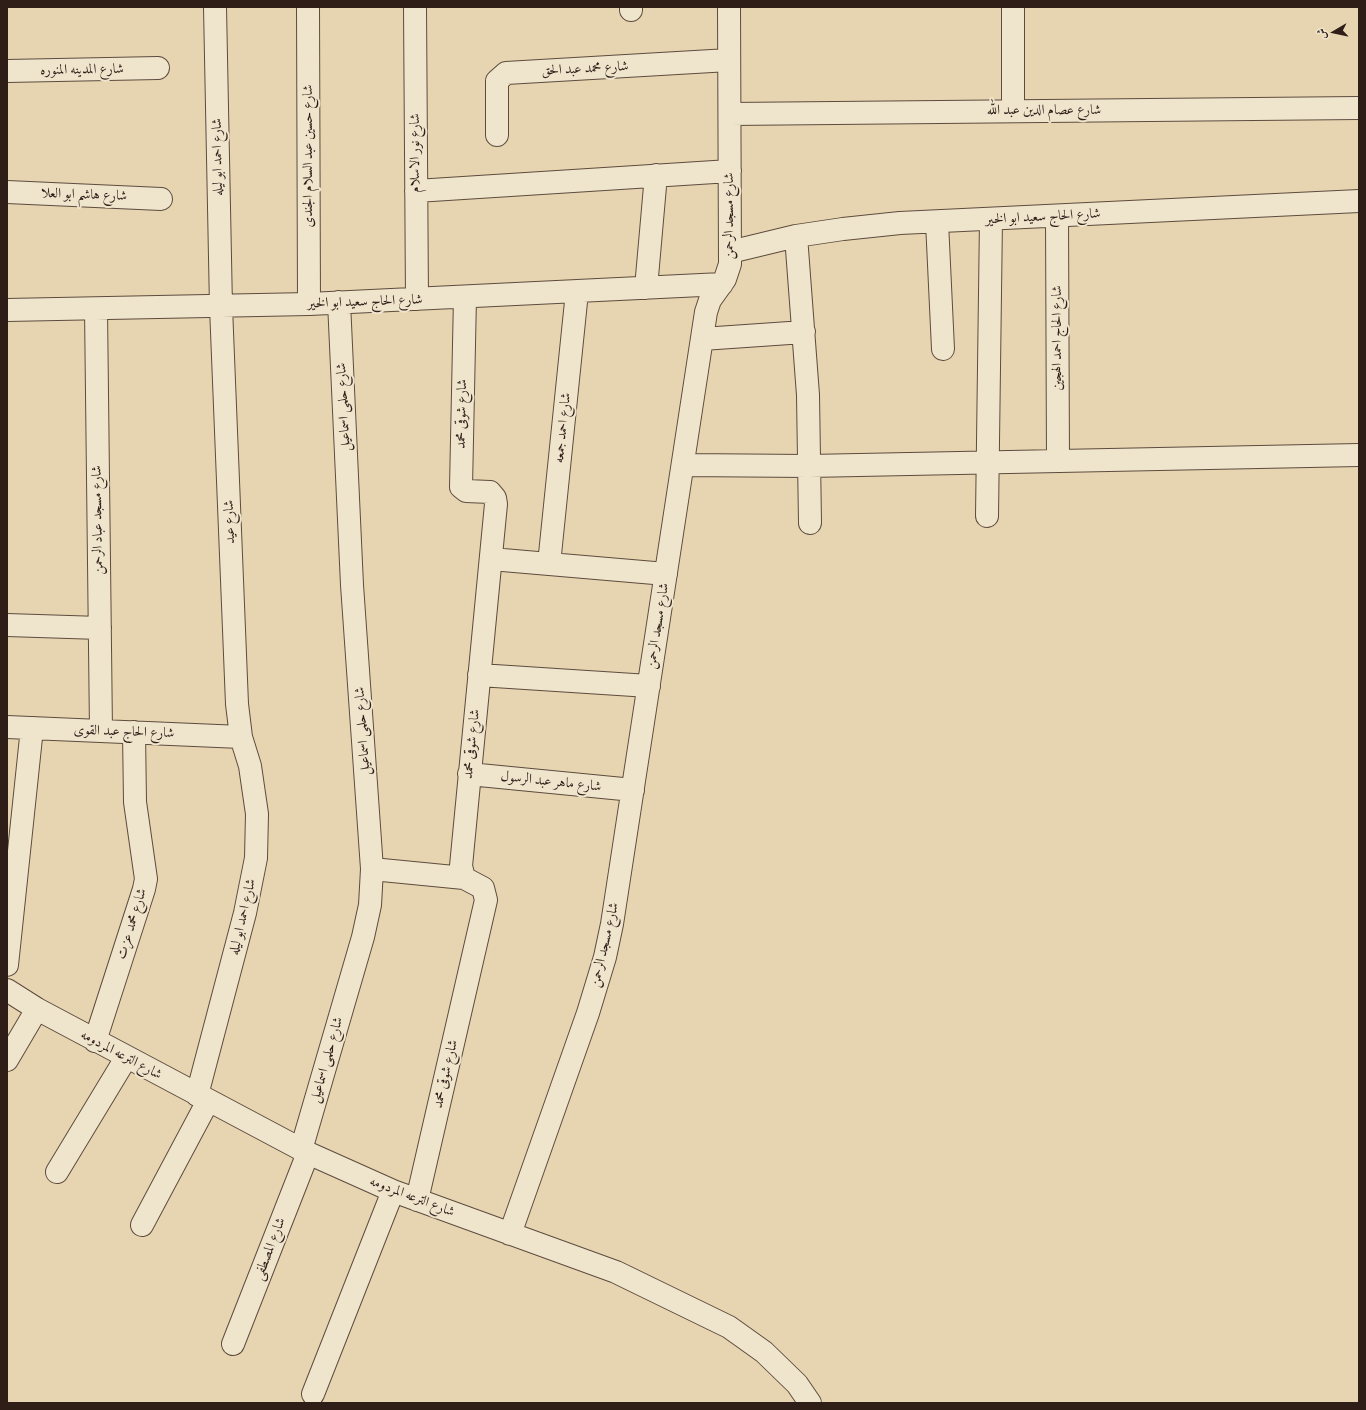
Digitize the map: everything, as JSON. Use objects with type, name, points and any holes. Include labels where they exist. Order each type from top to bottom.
[{"type":"street","name":"شارع احمد ابو ليله","points":[[215,7],[221,306]]},
{"type":"street","name":"شارع حسين عبد السلام الجندى","points":[[308,7],[310,304]]},
{"type":"street","name":"شارع نور الاسلام","points":[[414,7],[417,300]]},
{"type":"street","name":"شارع مسجد الرحمن","points":[[510,1234],[588,1013],[605,958],[633,790],[702,339],[710,300],[722,284],[730,264],[729,7]]},
{"type":"street","points":[[1013,7],[1013,111]]},
{"type":"street","name":"شارع محمد عبد الحق","points":[[497,135],[498,81],[499,78],[506,73],[729,60]]},
{"type":"street","name":"شارع المدينه المنوره","points":[[7,72],[158,68]]},
{"type":"street","name":"شارع عصام الدين عبد الله","points":[[730,114],[1359,108]]},
{"type":"street","points":[[416,191],[730,171]]},
{"type":"street","points":[[646,288],[656,175]]},
{"type":"street","name":"شارع هاشم ابو العلا","points":[[7,192],[161,199]]},
{"type":"street","name":"شارع الحاج سعيد ابو الخير","points":[[730,252],[796,236],[843,229],[991,219],[1359,201]]},
{"type":"street","name":"شارع الحاج احمد الهجين","points":[[1057,216],[1058,460]]},
{"type":"street","points":[[987,516],[991,219]]},
{"type":"street","points":[[937,222],[943,350]]},
{"type":"street","points":[[796,236],[804,332],[810,523]]},
{"type":"street","name":"شارع الحاج سعيد ابو الخير","points":[[7,310],[310,304],[722,284]]},
{"type":"street","name":"شارع احمد جمعه","points":[[549,564],[577,292]]},
{"type":"street","name":"شارع شوقى محمد","points":[[417,1200],[486,900],[483,888],[464,878],[461,866],[491,559],[495,498],[490,492],[466,492],[461,486],[465,297]]},
{"type":"street","name":"شارع حلمى اسماعيل","points":[[304,1151],[363,937],[370,905],[372,869],[352,585],[339,302]]},
{"type":"street","name":"شارع عيد","points":[[221,306],[237,696],[241,736]]},
{"type":"street","name":"شارع مسجد عباد الرحمن","points":[[96,309],[101,731]]},
{"type":"street","points":[[702,339],[804,332]]},
{"type":"street","points":[[683,465],[809,466],[1359,455]]},
{"type":"street","points":[[491,559],[666,574]]},
{"type":"street","points":[[7,625],[100,628]]},
{"type":"street","points":[[479,675],[649,686]]},
{"type":"street","name":"شارع الحاج عبد القوى","points":[[7,727],[241,736]]},
{"type":"street","points":[[7,965],[32,728]]},
{"type":"street","name":"شارع محمد عزت","points":[[95,1041],[146,879],[135,802],[134,732]]},
{"type":"street","name":"شارع احمد ابو ليله","points":[[142,1225],[202,1098],[245,913],[256,858],[257,814],[250,766],[241,736]]},
{"type":"street","name":"شارع ماهر عبد الرسول","points":[[469,774],[633,790]]},
{"type":"street","points":[[372,869],[464,878]]},
{"type":"street","name":"شارع الترعه المردومه","points":[[7,990],[37,1009],[126,1058],[304,1151],[393,1191],[616,1272],[729,1327],[764,1352],[797,1384],[810,1403]]},
{"type":"street","points":[[7,1060],[37,1009]]},
{"type":"street","points":[[57,1172],[126,1058]]},
{"type":"street","name":"شارع المصطفى","points":[[233,1344],[304,1151]]},
{"type":"street","points":[[313,1394],[393,1191]]}]
